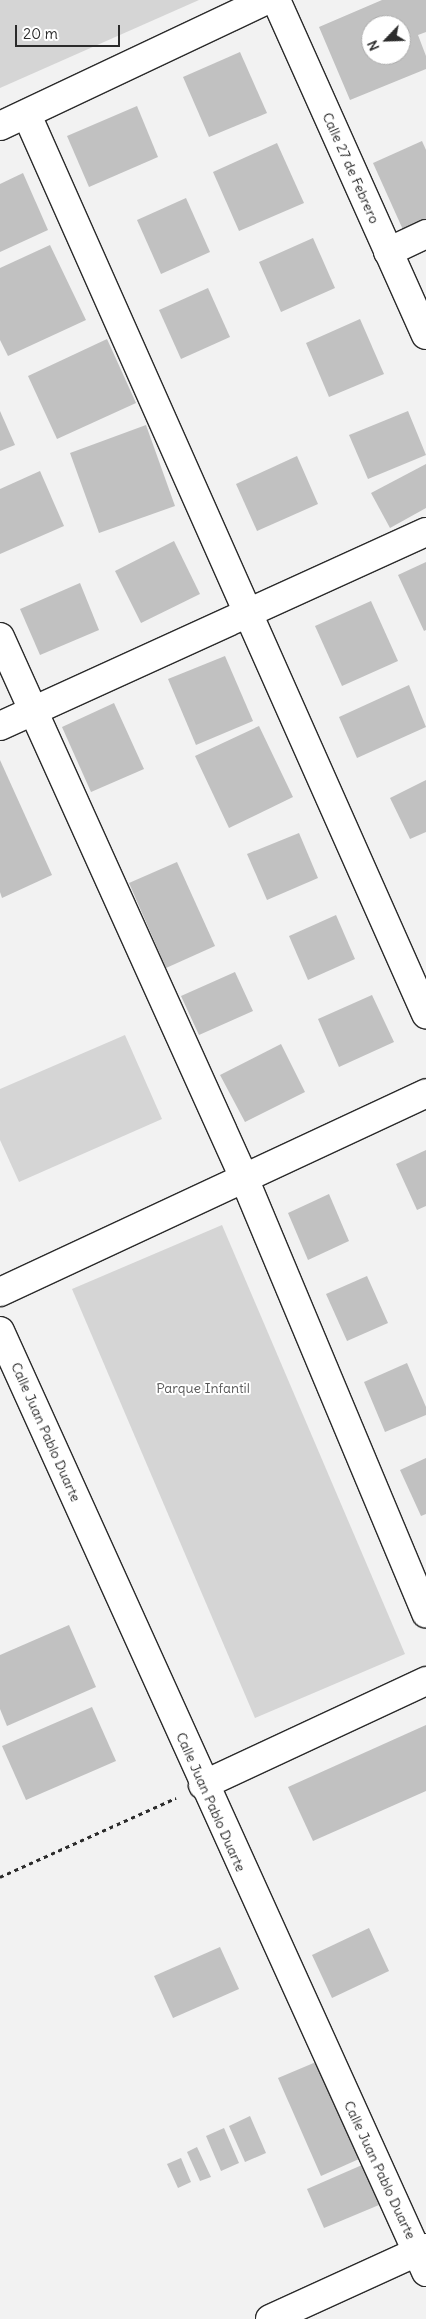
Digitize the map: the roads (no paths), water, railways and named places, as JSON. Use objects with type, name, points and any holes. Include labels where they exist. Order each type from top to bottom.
[{"type":"street","points":[[0,126],[27,115],[266,0]]},
{"type":"street","name":"Calle 27 de Febrero","points":[[276,0],[426,335]]},
{"type":"street","points":[[27,115],[426,1014]]},
{"type":"street","points":[[388,252],[426,234]]},
{"type":"street","points":[[0,726],[426,532]]},
{"type":"street","points":[[0,638],[244,1178],[426,1614]]},
{"type":"street","points":[[0,1292],[426,1093]]},
{"type":"street","name":"Calle Juan Pablo Duarte","points":[[0,1331],[204,1785],[423,2257]]},
{"type":"street","points":[[204,1785],[426,1681]]},
{"type":"street","points":[[270,2319],[423,2257]]},
{"type":"park label","name":"Parque Infantil","points":[[203,1388]]}]
